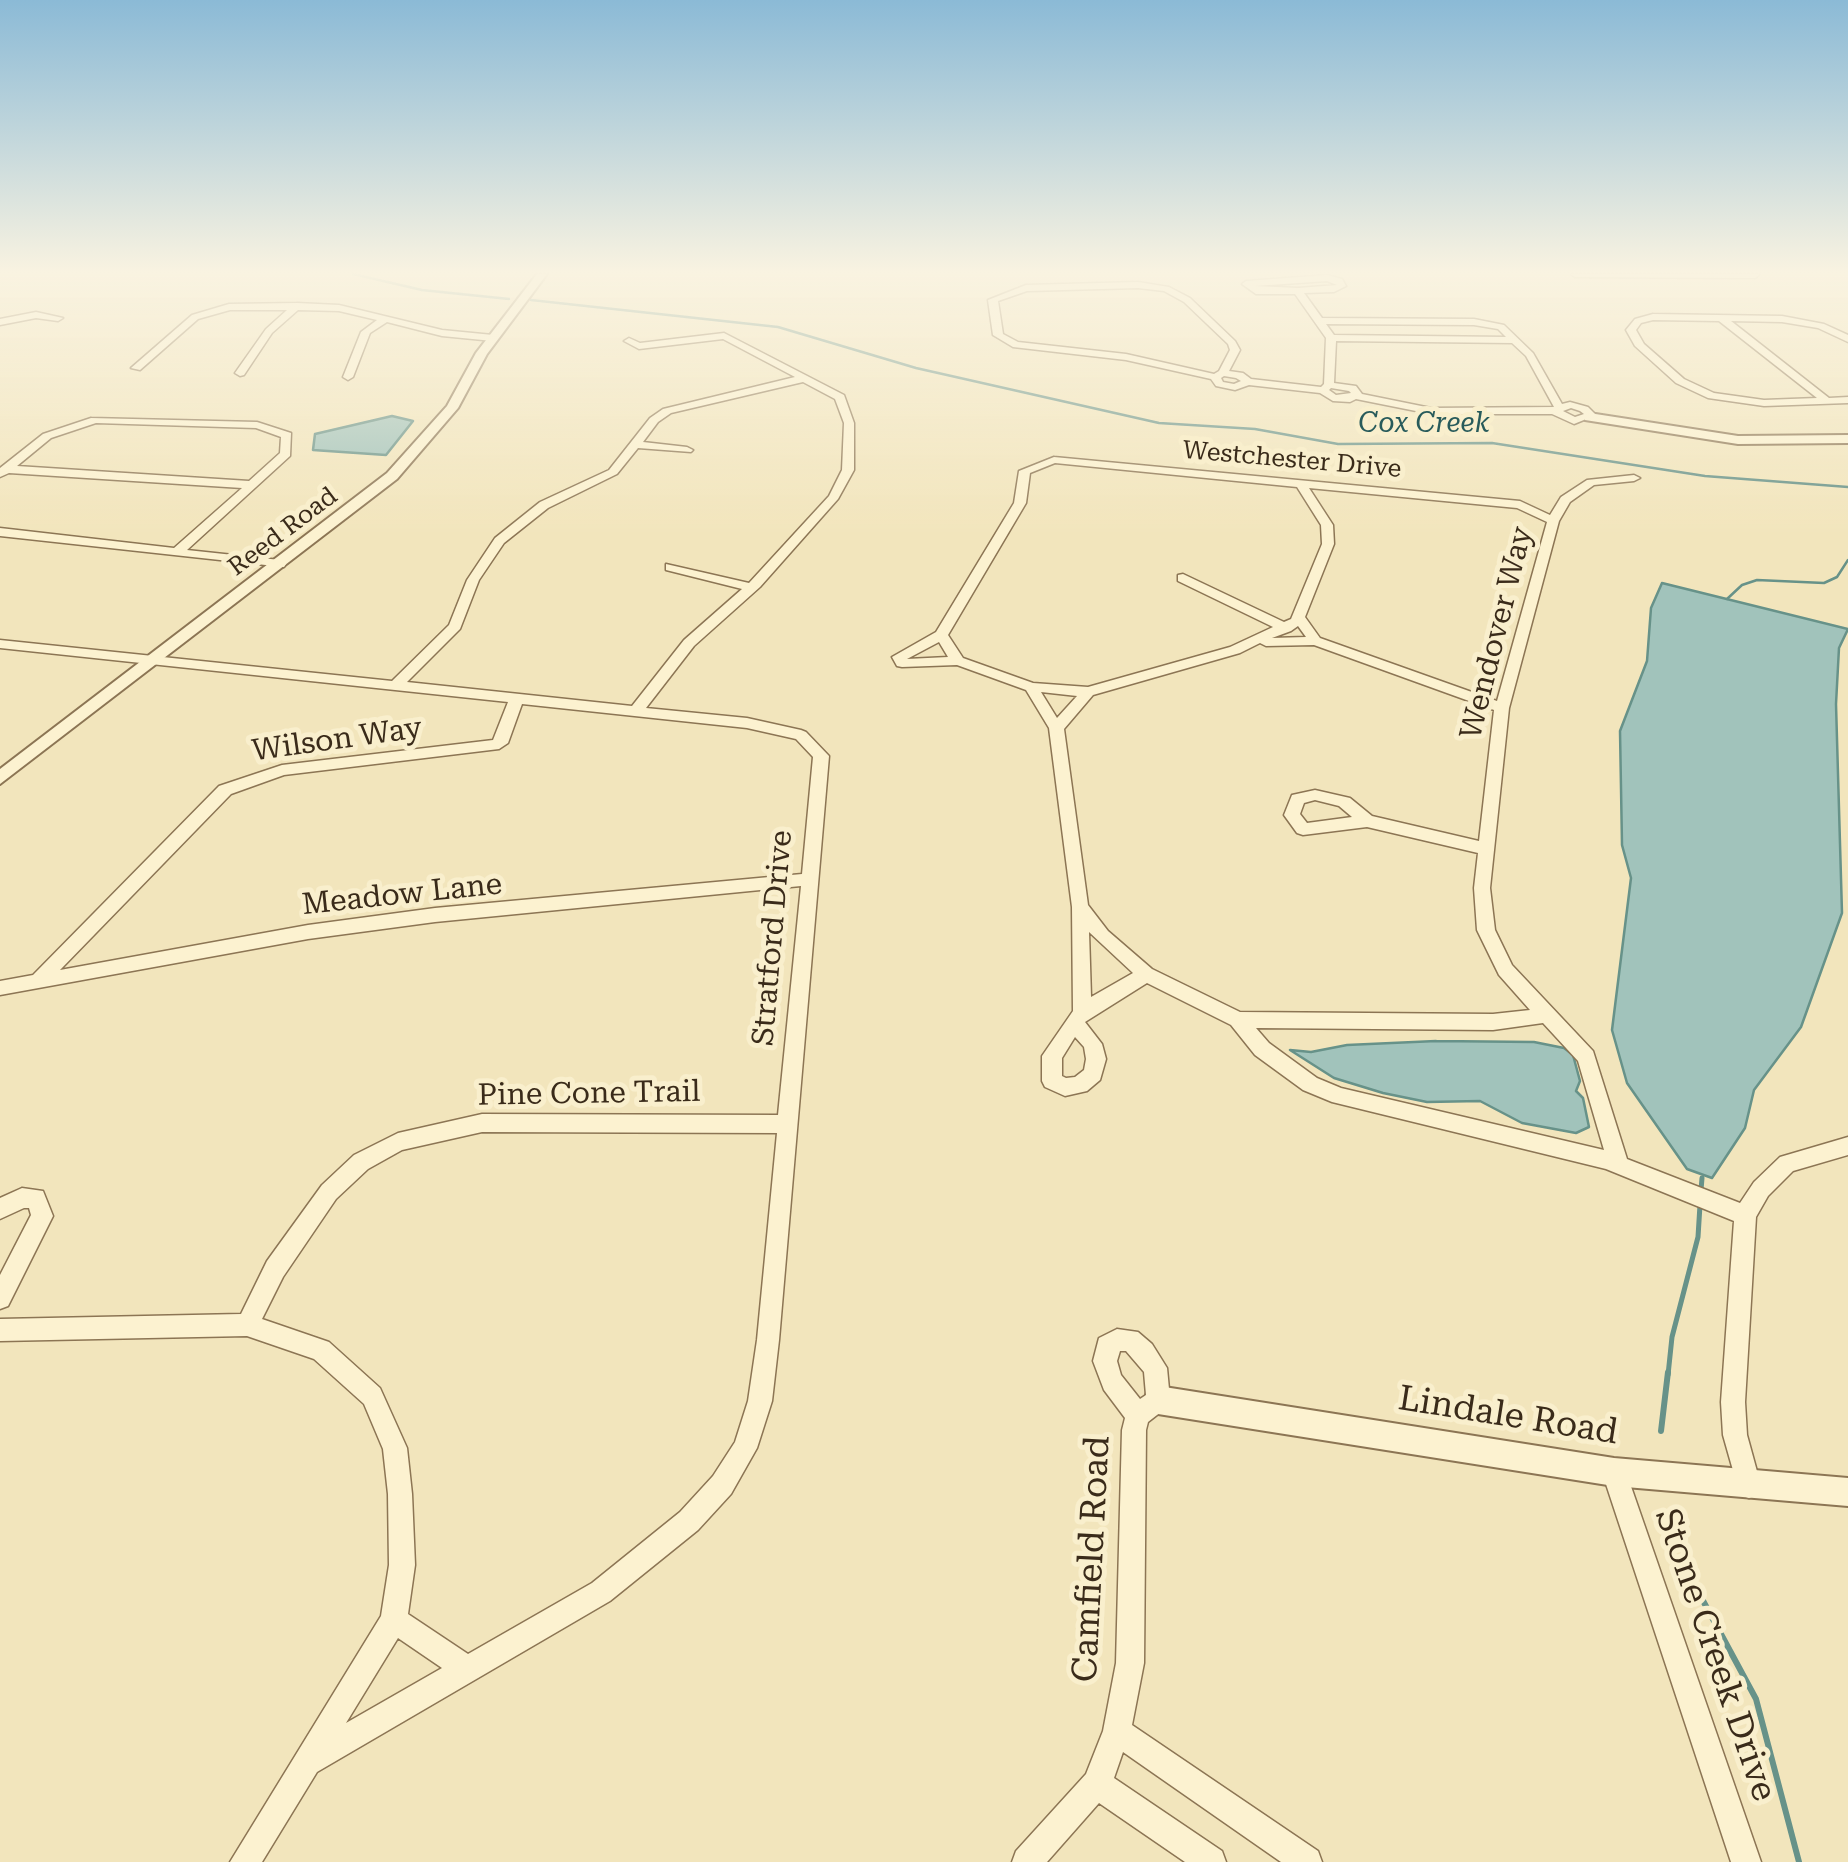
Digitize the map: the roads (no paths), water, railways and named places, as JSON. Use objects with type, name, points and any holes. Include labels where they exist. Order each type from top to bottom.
[{"type":"street","points":[[136,368],[145,361]]},
{"type":"street","points":[[240,373],[249,361]]},
{"type":"street","points":[[348,377],[354,361]]},
{"type":"street","name":"Reed Road","points":[[0,778],[149,660],[280,564],[408,460],[452,408],[480,361]]},
{"type":"street","points":[[636,712],[689,644],[752,587],[834,497],[848,470],[847,408],[840,397],[772,361]]},
{"type":"street","points":[[1146,361],[1219,375],[1231,387],[1248,382],[1326,388]]},
{"type":"street","points":[[1219,375],[1228,361]]},
{"type":"street","points":[[1329,361],[1326,388],[1333,398],[1355,396],[1431,412],[1556,408]]},
{"type":"street","points":[[1533,361],[1542,372],[1556,408],[1574,421],[1590,417],[1738,440],[1848,439]]},
{"type":"street","points":[[1659,361],[1698,391],[1747,402],[1848,400]]},
{"type":"street","points":[[1776,361],[1827,401]]},
{"type":"street","points":[[395,686],[455,626],[473,580],[499,541],[544,505],[602,479],[666,411],[805,378]]},
{"type":"street","points":[[3,472],[47,436],[96,420],[276,428],[287,435],[286,454],[180,550]]},
{"type":"street","points":[[635,444],[687,450]]},
{"type":"street","name":"Westchester Drive","points":[[941,636],[1020,503],[1025,470],[1054,460],[1520,505],[1553,521]]},
{"type":"street","points":[[3,472],[253,486]]},
{"type":"street","name":"Wendover Way","points":[[1619,1165],[1586,1057],[1506,970],[1486,930],[1484,848],[1502,708],[1553,521],[1565,500],[1591,482],[1634,478]]},
{"type":"street","points":[[958,661],[941,636],[899,657],[902,663],[958,661],[1031,687],[1088,692],[1256,642],[1286,628],[1299,617],[1328,544],[1328,525],[1300,483]]},
{"type":"street","points":[[1520,505],[1565,500]]},
{"type":"street","points":[[0,532],[280,564]]},
{"type":"street","points":[[670,567],[752,587]]},
{"type":"street","points":[[1183,578],[1286,628]]},
{"type":"street","points":[[1299,617],[1316,641]]},
{"type":"street","points":[[1256,642],[1316,641],[1502,708]]},
{"type":"street","name":"Stratford Drive","points":[[0,644],[747,723],[801,735],[820,756],[812,879],[760,1402],[745,1448],[722,1485],[690,1521],[601,1592],[308,1761]]},
{"type":"street","points":[[1031,687],[1056,728],[1080,907],[1078,1017],[1146,974]]},
{"type":"street","points":[[1056,728],[1088,692]]},
{"type":"street","name":"Wilson Way","points":[[38,982],[225,790],[282,770],[494,746],[500,743],[517,699]]},
{"type":"street","points":[[1368,821],[1484,848]]},
{"type":"street","name":"Meadow Lane","points":[[0,988],[308,932],[812,879]]},
{"type":"street","points":[[1080,907],[1102,936],[1146,974],[1238,1020],[1278,1060],[1310,1084],[1340,1096],[1619,1165],[1734,1211]]},
{"type":"street","points":[[1238,1020],[1492,1022],[1548,1015]]},
{"type":"street","name":"Pine Cone Trail","points":[[247,1326],[275,1269],[329,1192],[361,1162],[398,1142],[482,1123],[785,1124]]},
{"type":"street","points":[[1750,1486],[1736,1435],[1733,1402],[1734,1211],[1787,1164],[1848,1146]]},
{"type":"street","points":[[0,1208],[22,1198],[36,1198],[42,1216],[0,1298]]},
{"type":"street","points":[[0,1330],[247,1326],[321,1350],[372,1396],[395,1448],[400,1494],[402,1565],[394,1620],[245,1862]]},
{"type":"street","name":"Lindale Road","points":[[1148,1408],[1614,1472],[1848,1492]]},
{"type":"street","name":"Camfield Road","points":[[1027,1862],[1097,1784],[1117,1730],[1130,1663],[1148,1408]]},
{"type":"street","name":"Stone Creek Drive","points":[[1614,1472],[1746,1862]]},
{"type":"street","points":[[394,1620],[467,1669]]},
{"type":"street","points":[[1117,1730],[1307,1862]]},
{"type":"street","points":[[1097,1784],[1211,1862]]},
{"type":"water","points":[[392,416],[413,421],[386,455],[313,450],[315,434]]},
{"type":"water","points":[[1662,583],[1848,629],[1839,648],[1836,704],[1842,913],[1801,1027],[1754,1090],[1745,1128],[1712,1178],[1687,1169],[1627,1083],[1612,1030],[1631,878],[1622,845],[1620,731],[1647,661],[1651,608]]},
{"type":"water","points":[[1534,1042],[1564,1048],[1573,1055],[1580,1081],[1576,1091],[1583,1098],[1589,1127],[1576,1133],[1522,1123],[1480,1101],[1427,1102],[1383,1093],[1334,1078],[1290,1050],[1311,1052],[1347,1045]]},
{"type":"waterway","name":"Cox Creek","points":[[892,361],[1159,423],[1255,429],[1338,444],[1492,443],[1705,476],[1848,487]]},
{"type":"waterway","points":[[1727,599],[1742,585],[1757,580],[1824,583],[1837,577],[1848,560]]},
{"type":"waterway","points":[[1701,1190],[1702,1178]]},
{"type":"waterway","points":[[1668,1375],[1672,1337],[1698,1237],[1700,1205]]},
{"type":"waterway","points":[[1661,1431],[1668,1372]]},
{"type":"waterway","points":[[1674,1520],[1694,1584],[1756,1699],[1799,1862]]}]
